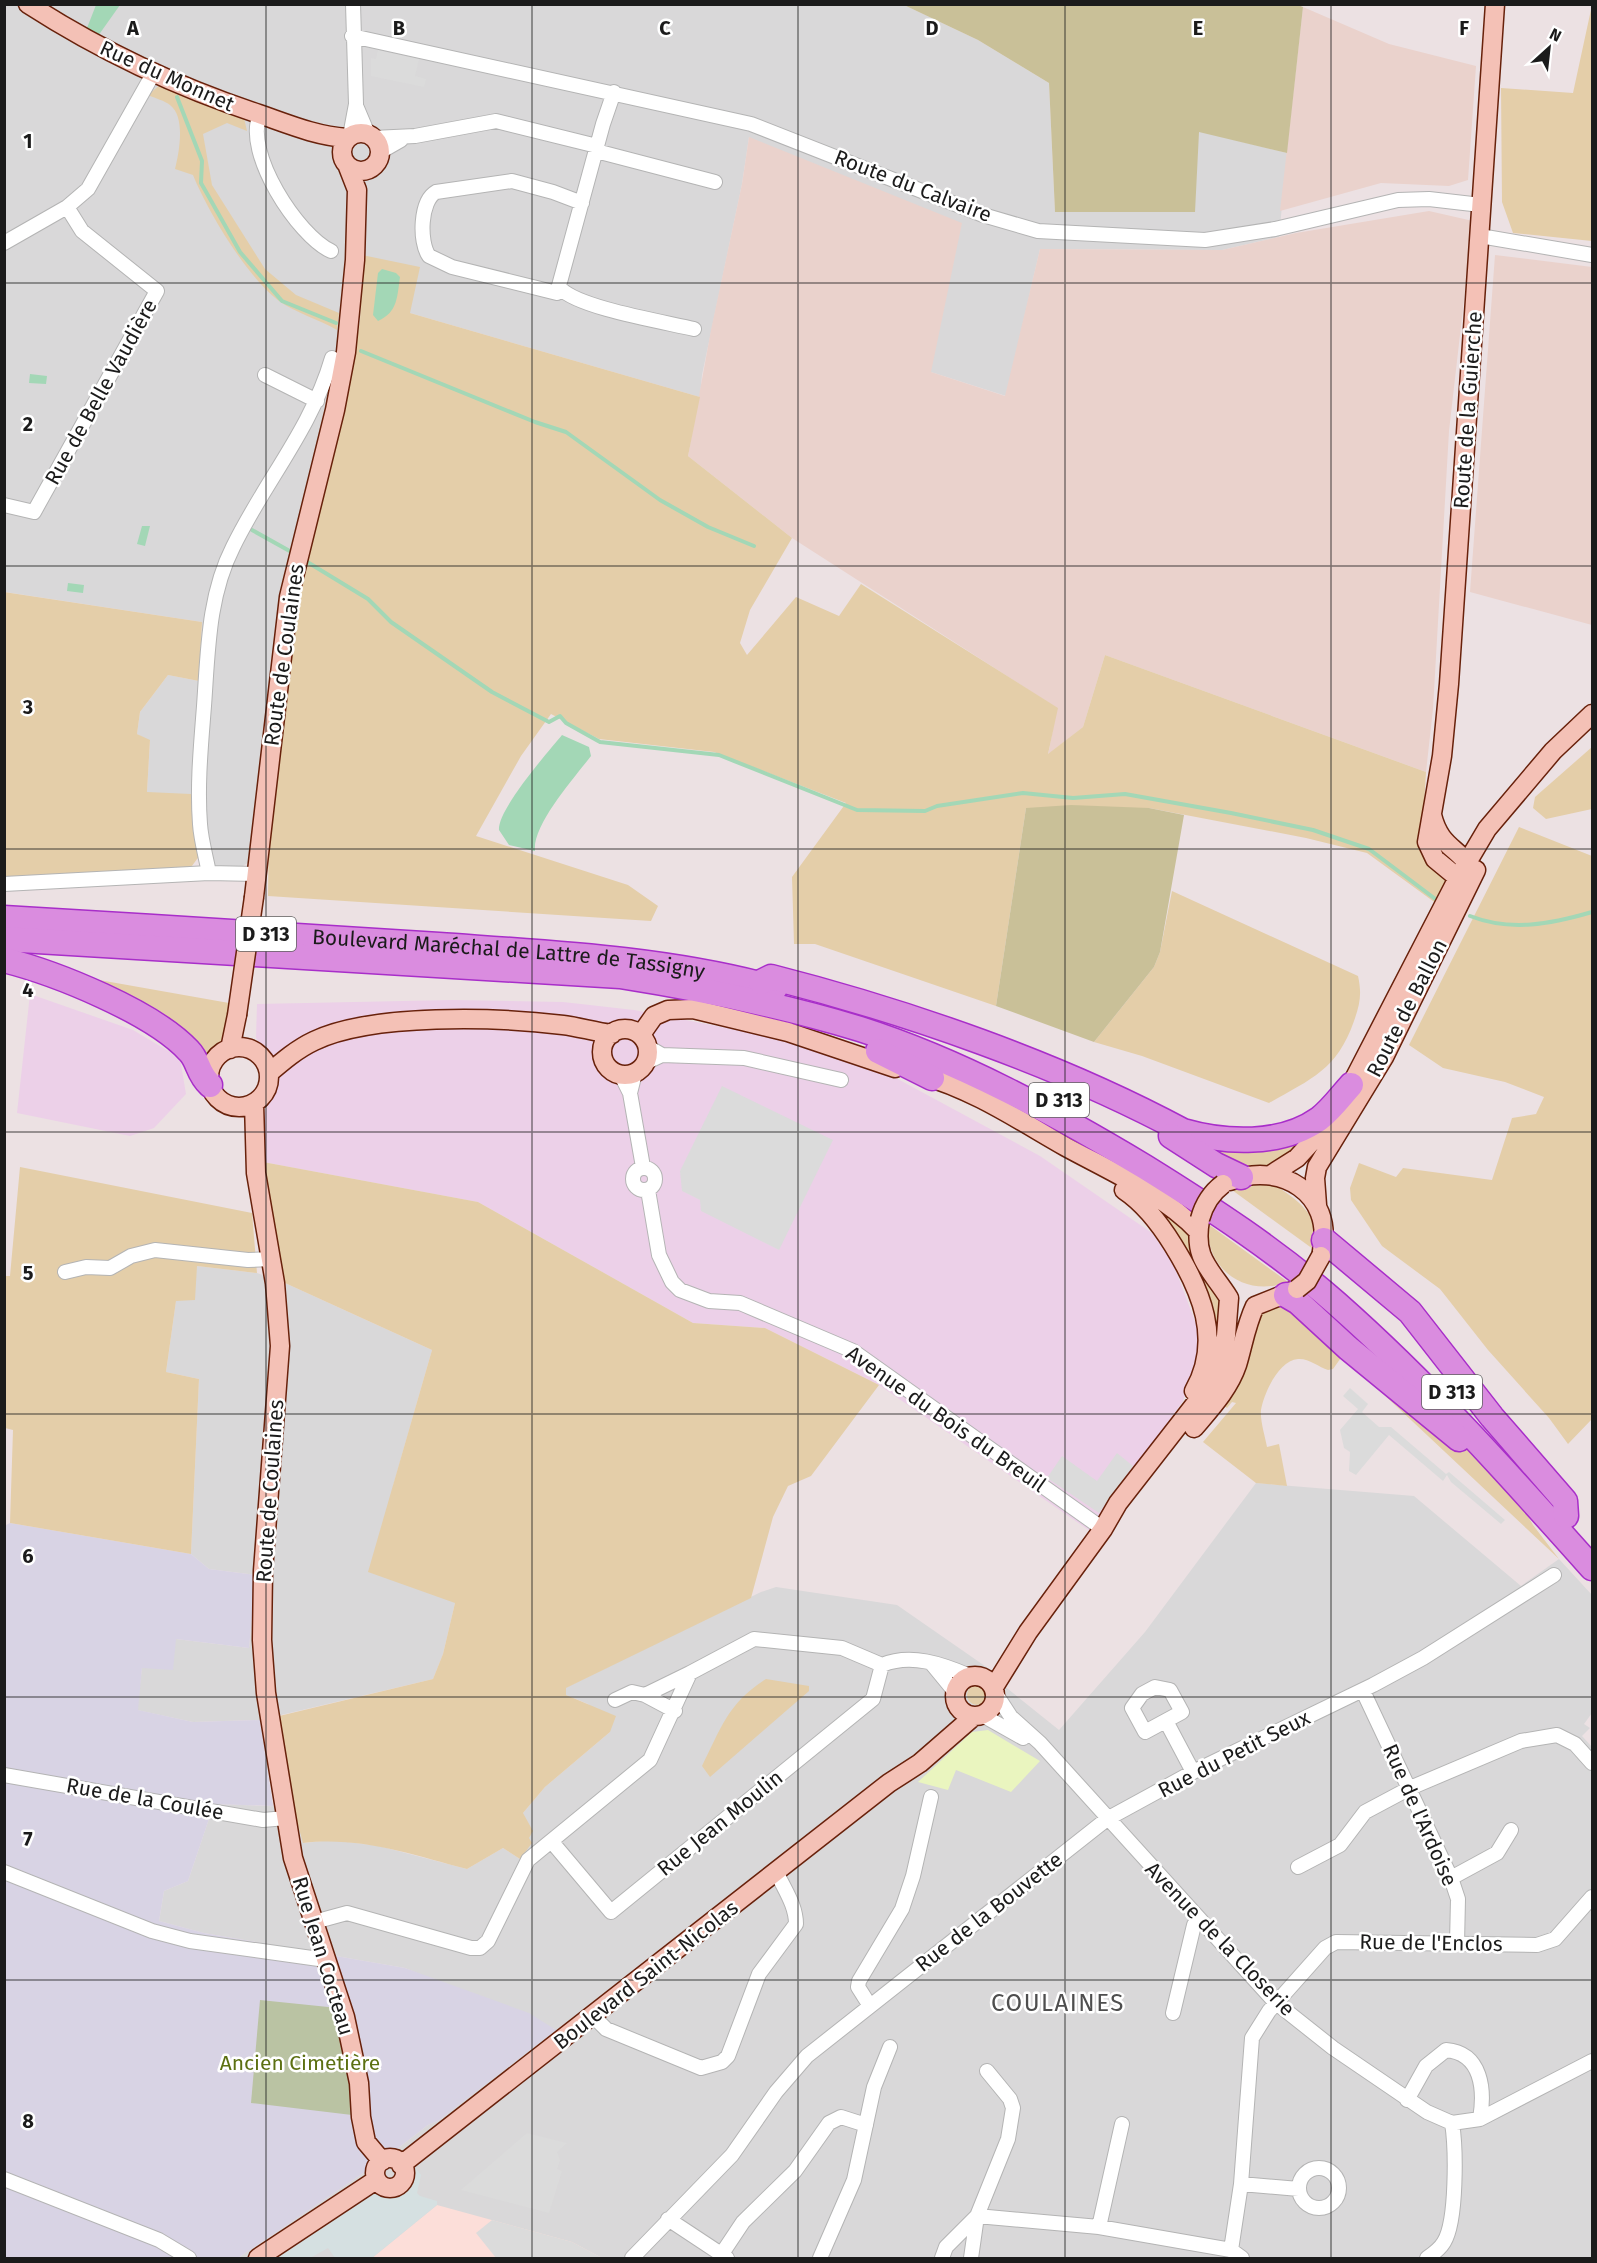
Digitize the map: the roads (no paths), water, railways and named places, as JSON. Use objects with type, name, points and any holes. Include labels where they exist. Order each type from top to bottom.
[{"type":"highway","name":"Boulevard Maréchal de Lattre de Tassigny","points":[[4,918],[310,936],[596,957],[697,970],[756,992]]},
{"type":"highway","name":"Boulevard Maréchal de Lattre de Tassigny","points":[[4,939],[620,976],[756,992]]},
{"type":"highway","points":[[4,960],[79,987],[154,1024],[192,1053],[199,1074],[210,1085]]},
{"type":"highway","points":[[932,1078],[756,992],[771,977],[903,1015],[1104,1093],[1183,1131],[1200,1136],[1259,1139],[1279,1137],[1319,1119],[1352,1085]]},
{"type":"highway","name":"D 313","points":[[756,992],[864,1030],[948,1063],[1012,1093],[1103,1142],[1190,1195],[1257,1241],[1333,1300],[1423,1384],[1593,1568]]},
{"type":"highway","name":"D 313","points":[[756,992],[828,1003],[952,1048],[1020,1079],[1111,1128],[1189,1176],[1264,1227],[1348,1294],[1442,1382],[1593,1544]]},
{"type":"highway","points":[[1104,1093],[1216,1165],[1232,1180]]},
{"type":"highway","points":[[1323,1248],[1410,1312],[1492,1417],[1565,1502],[1566,1516]]},
{"type":"highway","points":[[1283,1295],[1298,1302],[1348,1348],[1472,1450],[1515,1494],[1529,1498]]},
{"type":"main road","name":"Rue du Monnet","points":[[28,4],[68,30],[197,94],[358,146]]},
{"type":"main road","name":"Route de la Guierche","points":[[1466,872],[1435,859],[1430,850],[1427,834],[1442,756],[1449,684],[1495,4]]},
{"type":"main road","name":"Route de Coulaines","points":[[357,190],[368,170],[359,171],[358,146]]},
{"type":"main road","name":"Route de Coulaines","points":[[269,1072],[245,1050],[237,1015],[254,897],[289,597],[335,410],[346,352],[355,260],[358,146]]},
{"type":"main road","name":"Route de Ballon","points":[[1272,1174],[1298,1158],[1318,1135],[1352,1085],[1466,872],[1505,810],[1553,751],[1593,714]]},
{"type":"main road","name":"Route de Ballon","points":[[1317,1205],[1315,1178],[1317,1167],[1384,1057],[1466,872]]},
{"type":"main road","points":[[642,1058],[642,1033],[654,1016],[668,1010],[693,1010],[788,1032],[872,1061],[932,1078],[972,1095],[1102,1167],[1199,1225]]},
{"type":"main road","points":[[294,1052],[245,1050],[220,1054],[209,1074],[210,1085],[219,1099],[246,1105],[267,1088],[269,1072],[294,1052],[331,1035],[382,1024],[479,1020],[564,1025],[591,1032],[607,1041]]},
{"type":"main road","points":[[607,1041],[630,1030],[642,1058]]},
{"type":"main road","points":[[607,1041],[608,1067],[642,1058]]},
{"type":"main road","name":"Route de Coulaines","points":[[246,1105],[271,1259],[280,1346],[263,1570],[262,1640],[266,1693],[285,1818]]},
{"type":"main road","points":[[1102,1167],[1113,1183],[1135,1197],[1152,1215],[1168,1238],[1195,1284],[1208,1328],[1207,1355],[1201,1378],[1143,1471]]},
{"type":"main road","points":[[1028,1632],[995,1664],[960,1682],[955,1696],[962,1711],[978,1716],[993,1707],[995,1690],[1028,1632],[1103,1529],[1118,1503],[1198,1403],[1219,1366],[1229,1311],[1229,1298],[1209,1274],[1201,1256],[1199,1225],[1203,1207],[1214,1192],[1232,1180],[1272,1174],[1294,1182],[1317,1205],[1323,1248],[1307,1281],[1283,1295],[1255,1306],[1244,1331],[1237,1366],[1219,1397],[1126,1508],[1103,1529]]},
{"type":"main road","points":[[1222,1287],[1248,1299],[1283,1295]]},
{"type":"main road","points":[[974,1676],[990,1681],[995,1690]]},
{"type":"main road","name":"Boulevard Saint-Nicolas","points":[[889,1783],[939,1731],[952,1710],[955,1696]]},
{"type":"main road","name":"Boulevard Saint-Nicolas","points":[[376,2180],[385,2187],[399,2185],[404,2177],[402,2164],[777,1873],[889,1783],[920,1763],[945,1738],[978,1716]]},
{"type":"main road","name":"Rue Jean Cocteau","points":[[285,1818],[293,1858],[345,2017],[359,2083],[361,2117],[366,2142],[382,2161]]},
{"type":"main road","points":[[258,2259],[376,2180],[375,2169],[382,2161],[394,2159],[402,2164]]},
{"type":"street","points":[[353,4],[352,36],[358,146],[496,121],[715,182]]},
{"type":"street","name":"Route du Calvaire","points":[[352,36],[751,124],[983,215],[1038,231],[1205,240],[1275,229],[1398,200],[1429,199],[1481,206]]},
{"type":"street","points":[[4,243],[67,207],[88,189],[153,74]]},
{"type":"street","points":[[582,203],[512,181],[436,192],[430,195],[426,205],[423,244],[429,256],[452,267],[552,293],[560,288],[614,92]]},
{"type":"street","points":[[260,115],[256,137],[271,183],[317,244],[331,250]]},
{"type":"street","name":"Rue de Belle Vaudière","points":[[4,505],[34,512],[157,291],[82,231],[67,207]]},
{"type":"street","points":[[1480,236],[1593,255]]},
{"type":"street","points":[[560,288],[565,294],[584,302],[694,329]]},
{"type":"street","points":[[209,873],[200,826],[199,773],[210,625],[218,588],[232,548],[303,430],[332,358]]},
{"type":"street","points":[[266,375],[317,400]]},
{"type":"street","points":[[4,884],[209,873],[256,874]]},
{"type":"street","points":[[642,1058],[744,1058],[841,1080]]},
{"type":"street","name":"Avenue du Bois du Breuil","points":[[642,1058],[630,1093],[643,1167],[653,1171],[656,1178],[654,1185],[648,1190],[659,1255],[672,1282],[680,1290],[709,1302],[740,1303],[853,1351],[1103,1529]]},
{"type":"street","points":[[65,1272],[86,1267],[110,1268],[131,1256],[155,1250],[248,1260],[271,1259]]},
{"type":"street","name":"Rue du Petit Seux","points":[[1107,1819],[1192,1772],[1363,1691],[1424,1658],[1554,1575]]},
{"type":"street","points":[[645,1695],[754,1639],[842,1648],[882,1665],[897,1659],[932,1664],[974,1676]]},
{"type":"street","points":[[932,1664],[955,1696]]},
{"type":"street","name":"Rue Jean Moulin","points":[[552,1842],[611,1912],[873,1699],[882,1665]]},
{"type":"street","points":[[314,1922],[347,1913],[471,1948],[480,1948],[488,1941],[528,1860],[650,1760],[675,1711],[690,1673]]},
{"type":"street","name":"Avenue de la Closerie","points":[[995,1690],[1011,1717],[1053,1757],[1275,2002],[1333,2048],[1407,2100],[1452,2123]]},
{"type":"street","name":"Rue de l'Ardoise","points":[[1363,1691],[1451,1878],[1458,1899],[1457,1943]]},
{"type":"street","points":[[615,1700],[632,1692],[645,1695],[675,1711]]},
{"type":"street","name":"Avenue de la Closerie","points":[[978,1716],[1005,1725],[1053,1757]]},
{"type":"street","points":[[1166,1721],[1192,1772]]},
{"type":"street","points":[[1298,1867],[1340,1845],[1365,1812],[1410,1788],[1521,1741],[1557,1736],[1575,1744],[1593,1763]]},
{"type":"street","name":"Rue de la Coulée","points":[[4,1775],[263,1820],[285,1818]]},
{"type":"street","points":[[870,2006],[858,1987],[859,1982],[902,1909],[913,1876],[931,1797]]},
{"type":"street","name":"Rue de la Bouvette","points":[[632,2259],[668,2218],[732,2155],[776,2092],[807,2056],[1107,1819]]},
{"type":"street","points":[[1451,1878],[1497,1853],[1510,1830]]},
{"type":"street","points":[[4,1872],[152,1931],[190,1941],[326,1960]]},
{"type":"street","points":[[593,2016],[606,2029],[701,2068],[722,2062],[728,2056],[759,1974],[795,1924],[796,1915],[777,1873]]},
{"type":"street","name":"Rue de l'Enclos","points":[[1237,2254],[1240,2184],[1252,2038],[1275,2002],[1330,1944],[1537,1945],[1555,1938],[1593,1897]]},
{"type":"street","points":[[1173,2013],[1194,1925],[1199,1920]]},
{"type":"street","points":[[820,2259],[854,2180],[874,2087],[890,2047]]},
{"type":"street","points":[[1407,2100],[1426,2066],[1438,2054],[1446,2050],[1455,2050],[1473,2062],[1483,2098],[1479,2119]]},
{"type":"street","points":[[1427,2259],[1444,2242],[1451,2223],[1455,2160],[1452,2123],[1479,2119],[1593,2061]]},
{"type":"street","points":[[971,2259],[977,2216],[1008,2139],[1012,2108],[1010,2099],[987,2071]]},
{"type":"street","points":[[668,2218],[724,2257],[743,2222],[795,2171],[829,2123],[841,2117],[866,2125]]},
{"type":"street","points":[[1099,2227],[1122,2124]]},
{"type":"street","points":[[4,2180],[159,2240],[189,2259]]},
{"type":"street","points":[[1240,2184],[1299,2189]]},
{"type":"street","points":[[977,2216],[1099,2227],[1237,2254]]},
{"type":"street","points":[[942,2259],[946,2247],[977,2216]]},
{"type":"street","points":[[159,2240],[177,2259]]},
{"type":"waterway","points":[[177,97],[202,161],[201,183],[240,252],[282,301],[336,323]]},
{"type":"waterway","points":[[361,351],[535,422],[566,432],[660,500],[708,527],[754,546]]},
{"type":"waterway","points":[[252,530],[295,554]]},
{"type":"waterway","points":[[304,560],[368,599],[391,622],[492,692],[549,722],[560,716],[566,723],[600,742],[719,755],[857,810],[925,811],[937,806],[1023,793],[1073,798],[1125,794],[1231,813],[1313,830],[1369,849],[1438,901]]},
{"type":"waterway","points":[[1470,916],[1485,921],[1516,925],[1546,923],[1592,912]]},
{"type":"district","name":"COULAINES","points":[[1058,2003]]},
{"type":"park label","name":"Ancien Cimetière","points":[[300,2063]]}]
